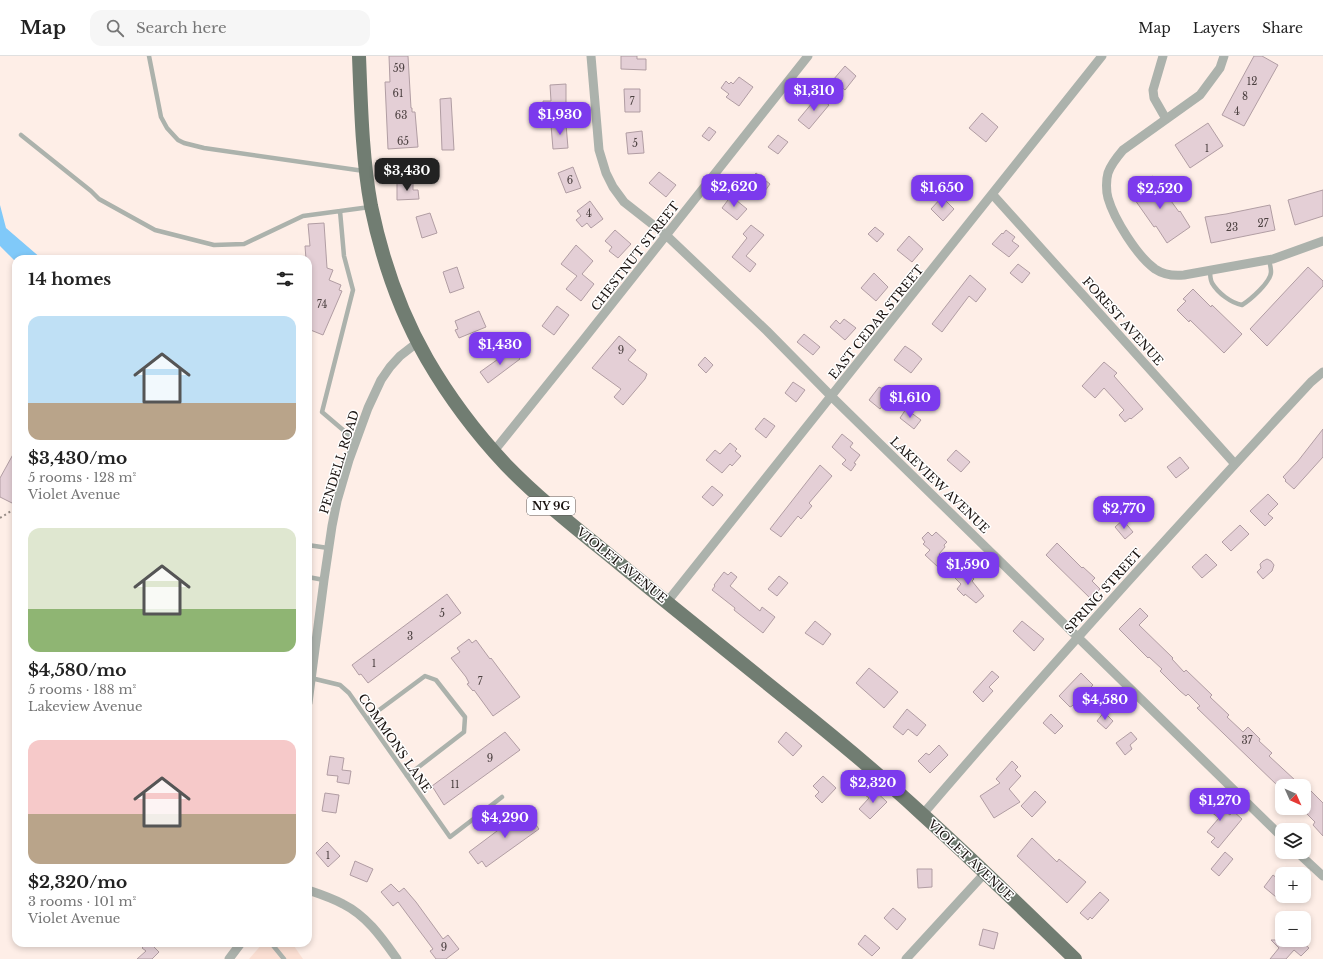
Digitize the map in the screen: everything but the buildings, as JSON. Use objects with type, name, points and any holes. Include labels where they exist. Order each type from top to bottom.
[{"type":"main road","name":"VIOLET AVENUE","points":[[359,56],[366,171],[371,206],[383,253],[389,273],[418,342],[466,418],[494,451],[542,498],[864,762],[922,814],[1075,959]]},
{"type":"street","name":"LAKEVIEW AVENUE","points":[[591,56],[599,150],[606,173],[613,187],[624,202],[666,236],[767,331],[1275,831]]},
{"type":"street","name":"CHESTNUT STREET","points":[[494,451],[808,56]]},
{"type":"street","name":"EAST CEDAR STREET","points":[[667,602],[993,195],[1102,56]]},
{"type":"street","points":[[1163,56],[1153,90],[1154,98],[1166,119]]},
{"type":"street","points":[[1224,56],[1220,68],[1200,95],[1123,150],[1114,160],[1108,173],[1108,196],[1115,215],[1136,250],[1156,269],[1173,276],[1269,260],[1323,242]]},
{"type":"street","name":"FOREST AVENUE","points":[[993,195],[1235,464]]},
{"type":"street","name":"PENDELL ROAD","points":[[312,670],[328,548],[337,501],[356,441],[368,408],[381,380],[400,356],[418,342]]},
{"type":"street","name":"SPRING STREET","points":[[922,814],[1027,693],[1235,464],[1311,382],[1323,372]]},
{"type":"street","points":[[1305,859],[1323,876]]},
{"type":"street","points":[[906,959],[985,873]]},
{"type":"street","points":[[312,892],[342,903],[362,916],[374,928],[398,959]]},
{"type":"street","points":[[228,959],[238,947]]},
{"type":"lane","points":[[149,56],[161,117],[167,128],[178,140],[204,148],[366,171]]},
{"type":"lane","points":[[21,135],[92,191],[99,199],[155,230],[214,245],[244,244],[304,216],[371,206]]},
{"type":"lane","points":[[340,211],[344,256],[353,290],[322,412],[356,441]]},
{"type":"lane","points":[[1210,270],[1212,283],[1228,300],[1235,304],[1242,305],[1249,301],[1269,280],[1272,273],[1269,260]]},
{"type":"lane","points":[[312,546],[328,548]]},
{"type":"lane","points":[[312,578],[324,580]]},
{"type":"lane","points":[[367,719],[425,676],[436,680],[465,717],[464,732],[407,776]]},
{"type":"lane","name":"COMMONS LANE","points":[[312,678],[340,685],[349,693],[450,837],[502,796]]},
{"type":"lane","points":[[274,947],[284,959]]},
{"type":"path","points":[[0,518],[12,510]]},
{"type":"shaded area","points":[[260,947],[295,947],[303,959],[249,959]]},
{"type":"water","points":[[0,205],[6,228],[37,255],[12,255],[12,258],[0,246]]}]
